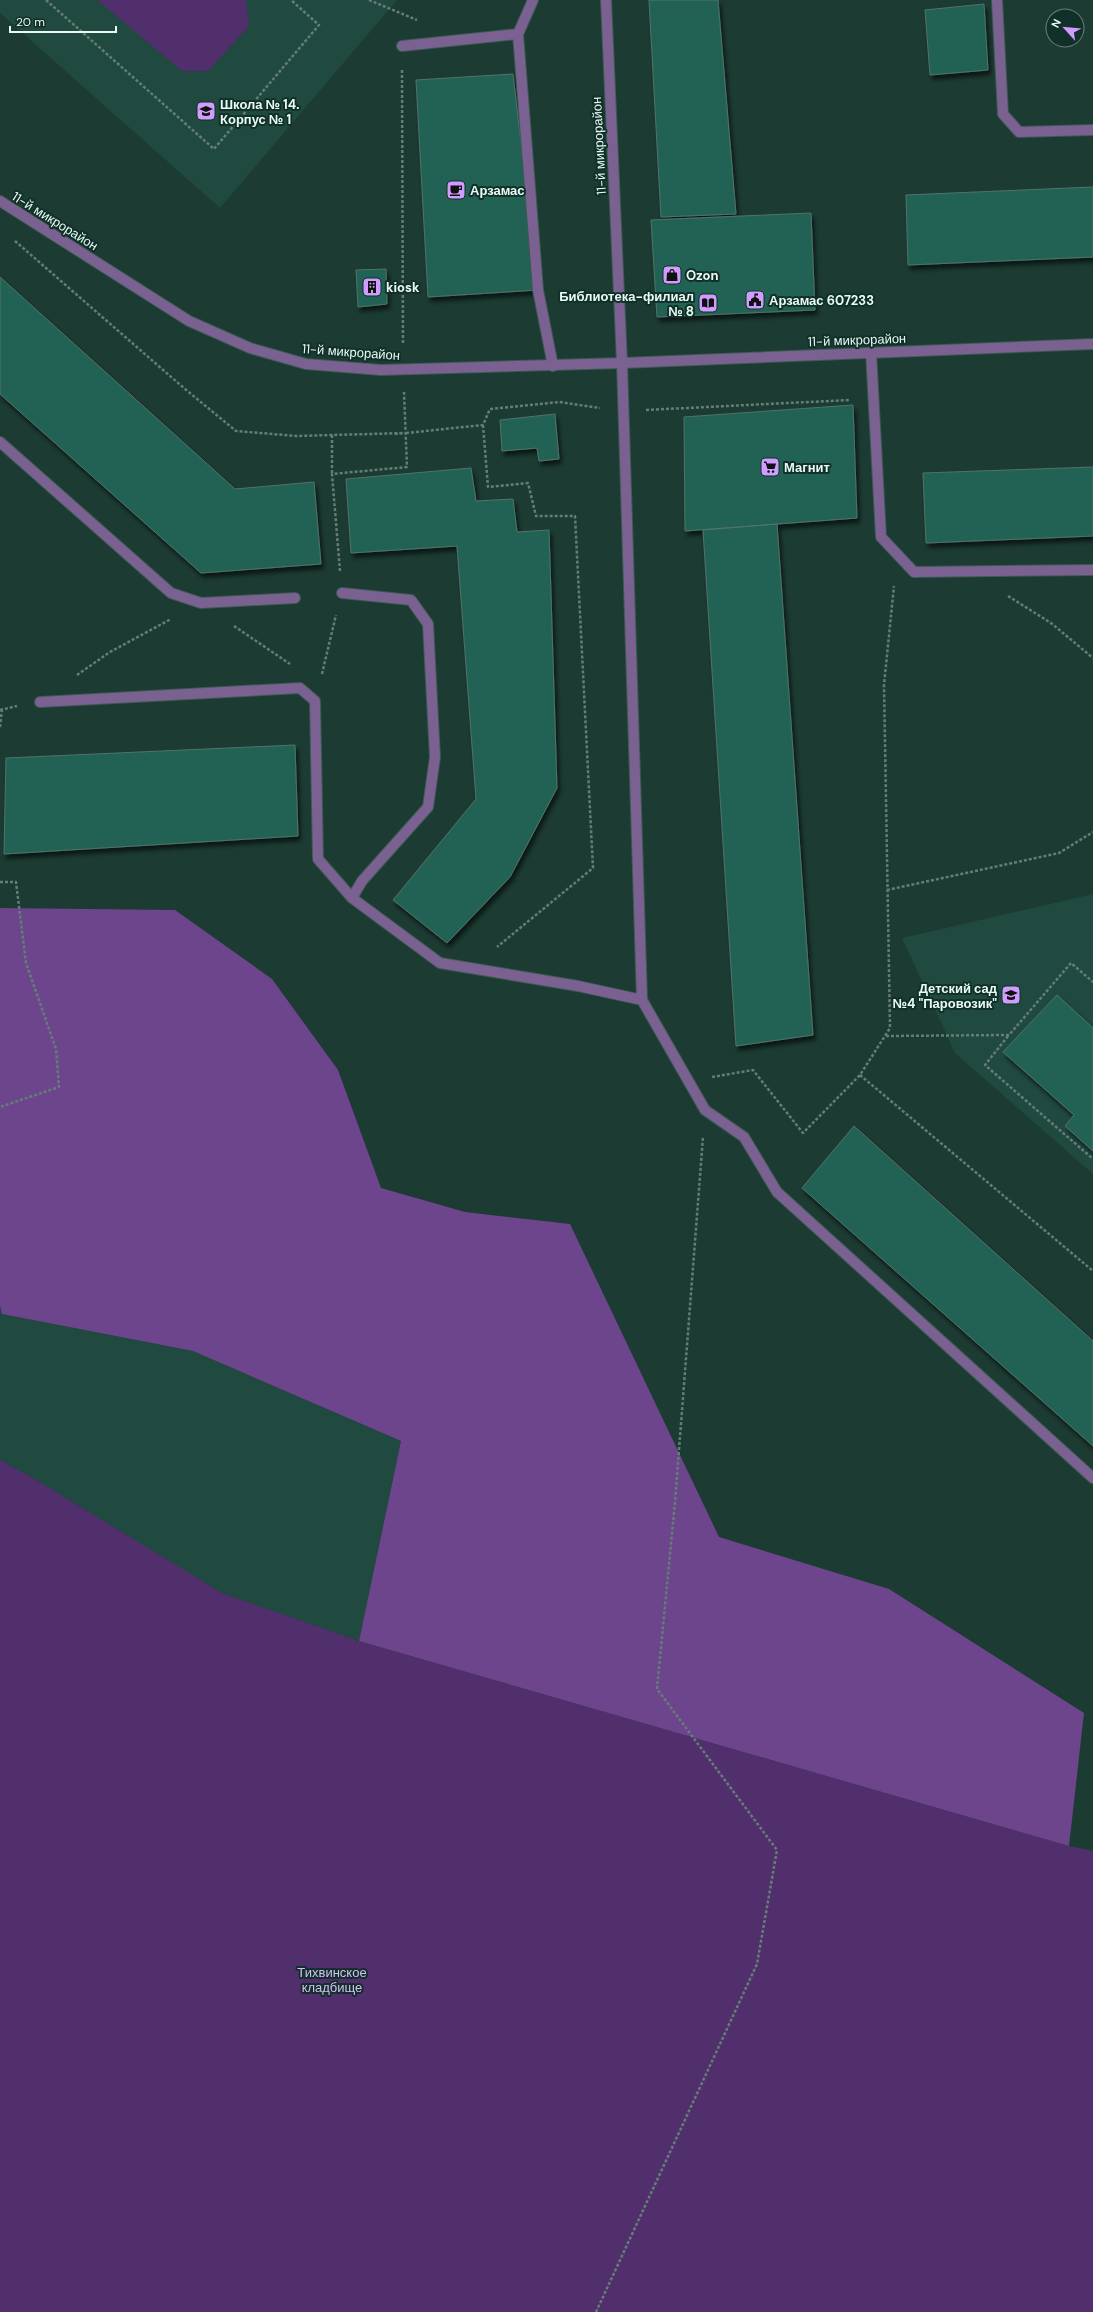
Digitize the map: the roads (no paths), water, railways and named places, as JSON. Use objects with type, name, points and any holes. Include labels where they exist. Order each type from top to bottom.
[{"type":"street","points":[[533,0],[518,34],[538,290],[553,366]]},
{"type":"street","name":"11-й микрорайон","points":[[606,0],[622,363]]},
{"type":"street","points":[[997,0],[1003,114],[1019,132],[1093,130]]},
{"type":"street","points":[[402,46],[518,34]]},
{"type":"street","name":"11-й микрорайон","points":[[0,201],[189,321],[250,348],[306,364],[382,370],[553,366],[1093,344]]},
{"type":"street","points":[[871,352],[881,537],[914,572],[1093,570]]},
{"type":"street","points":[[622,363],[642,1000],[705,1110],[744,1137],[777,1192],[1093,1478]]},
{"type":"street","points":[[0,442],[171,593],[201,603],[295,598]]},
{"type":"street","points":[[342,593],[411,600],[428,624],[435,757],[428,807],[362,881],[352,898]]},
{"type":"street","points":[[40,702],[300,688],[315,701],[318,859],[352,898],[440,963],[578,986],[642,1000]]},
{"type":"place","name":"Школа № 14. Корпус № 1","points":[[206,111]]},
{"type":"place","name":"Арзамас","points":[[456,190]]},
{"type":"place","name":"Ozon","points":[[672,275]]},
{"type":"place","name":"kiosk","points":[[372,287]]},
{"type":"place","name":"Арзамас 607233","points":[[755,300]]},
{"type":"place","name":"Библиотека-филиал № 8","points":[[708,303]]},
{"type":"place","name":"Магнит","points":[[770,467]]},
{"type":"place","name":"Детский сад №4 \"Паровозик\"","points":[[1011,995]]},
{"type":"park label","name":"Тихвинское кладбище","points":[[332,1980]]}]
